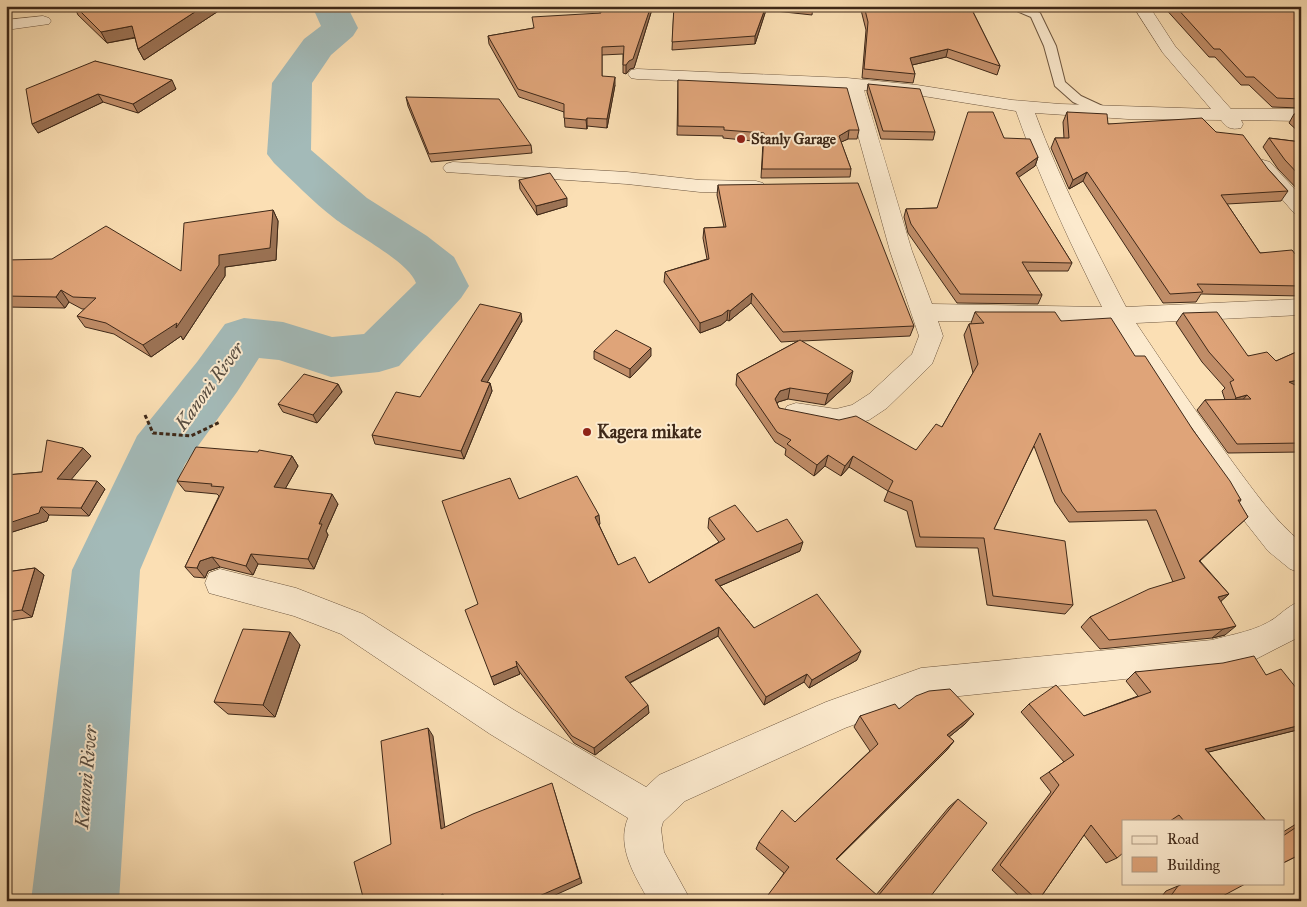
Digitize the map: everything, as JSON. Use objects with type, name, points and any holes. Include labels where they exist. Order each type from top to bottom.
[{"type":"street","points":[[1141,6],[1169,49],[1228,116],[1270,174],[1301,209]]},
{"type":"street","points":[[6,25],[43,21]]},
{"type":"street","points":[[638,74],[748,77],[853,84],[917,90],[1024,107],[1228,116],[1301,115]]},
{"type":"street","points":[[788,411],[836,419],[860,413],[878,401],[923,358],[931,336],[901,251],[873,185],[853,84]]},
{"type":"street","points":[[1024,107],[1041,155],[1069,219],[1119,316],[1196,433],[1241,496],[1279,542],[1301,560]]},
{"type":"street","points":[[453,168],[627,178],[700,186],[778,186]]},
{"type":"street","points":[[923,312],[1073,313],[1119,316],[1301,307]]},
{"type":"street","points":[[220,583],[296,602],[352,624],[502,722],[649,810]]},
{"type":"street","points":[[671,901],[646,857],[642,829],[649,810],[672,788],[838,714],[921,684],[1212,655],[1256,644],[1286,629],[1301,615]]},
{"type":"lane","points":[[1010,6],[1027,10],[1036,15],[1050,46],[1058,83],[1078,99],[1105,112]]},
{"type":"path","points":[[145,415],[153,433],[191,436],[220,422]]},
{"type":"building","points":[[75,6],[204,6],[138,49],[132,26],[101,32]]},
{"type":"building","points":[[600,6],[651,6],[633,59],[626,65],[623,65],[624,46],[602,47],[602,76],[615,77],[607,119],[564,118],[564,104],[518,89],[488,36],[534,28],[532,17],[601,13]]},
{"type":"building","points":[[674,6],[766,6],[755,36],[672,42]]},
{"type":"building","points":[[864,6],[970,6],[1000,66],[948,49],[910,58],[915,74],[864,69],[868,22]]},
{"type":"building","points":[[1175,6],[1301,6],[1301,99],[1277,98],[1254,77],[1246,77],[1220,49],[1214,49]]},
{"type":"building","points":[[95,61],[172,80],[133,104],[98,94],[32,124],[26,89]]},
{"type":"building","points":[[678,80],[847,88],[859,130],[849,130],[839,136],[851,169],[762,169],[764,133],[724,130],[724,127],[678,126]]},
{"type":"building","points":[[868,84],[920,89],[935,132],[883,131]]},
{"type":"building","points":[[406,97],[499,99],[531,145],[429,154]]},
{"type":"building","points":[[968,112],[993,112],[1004,138],[1030,139],[1038,157],[1016,173],[1072,263],[1022,262],[1042,295],[960,294],[911,224],[906,209],[937,208]]},
{"type":"building","points":[[1067,112],[1107,114],[1108,124],[1202,118],[1216,132],[1243,135],[1268,169],[1288,191],[1221,195],[1260,253],[1292,250],[1296,255],[1301,254],[1301,286],[1197,284],[1203,292],[1170,294],[1087,172],[1073,180],[1055,138],[1069,138]]},
{"type":"building","points":[[1294,114],[1301,114],[1301,119]]},
{"type":"building","points":[[1269,138],[1301,142],[1301,177],[1285,160]]},
{"type":"building","points":[[550,173],[567,198],[536,206],[519,180]]},
{"type":"building","points":[[858,183],[914,326],[783,332],[752,293],[730,311],[728,310],[722,315],[700,323],[665,272],[709,259],[704,228],[726,227],[718,185]]},
{"type":"building","points":[[273,210],[270,248],[219,255],[219,265],[176,328],[177,323],[143,345],[106,323],[77,316],[96,298],[73,297],[61,290],[56,297],[6,296],[6,260],[52,259],[106,226],[181,271],[184,223]]},
{"type":"building","points":[[480,304],[521,313],[481,381],[490,383],[461,451],[372,435],[396,392],[420,397]]},
{"type":"building","points":[[975,312],[1055,312],[1061,321],[1111,318],[1135,356],[1145,356],[1193,430],[1230,481],[1248,517],[1199,561],[1229,594],[1218,597],[1236,626],[1223,629],[1109,640],[1090,617],[1149,589],[1185,578],[1156,510],[1077,512],[1062,492],[1040,433],[994,529],[1065,541],[1073,605],[993,596],[984,538],[920,537],[912,501],[888,491],[893,481],[853,456],[845,466],[828,455],[817,465],[787,444],[791,440],[777,432],[737,374],[800,340],[853,371],[828,394],[790,388],[780,391],[775,399],[779,408],[839,420],[856,416],[916,450],[936,424],[942,427],[978,364],[969,324],[984,323]]},
{"type":"building","points":[[1217,312],[1248,356],[1267,352],[1276,361],[1301,350],[1301,379],[1289,382],[1301,388],[1301,443],[1237,444],[1205,400],[1251,399],[1247,395],[1236,398],[1230,382],[1234,380],[1209,352],[1183,313]]},
{"type":"building","points":[[616,330],[651,348],[630,369],[594,351]]},
{"type":"building","points":[[304,374],[338,384],[313,415],[278,404]]},
{"type":"building","points":[[47,440],[83,448],[57,479],[97,481],[81,508],[41,507],[39,513],[6,524],[6,475],[42,472]]},
{"type":"building","points":[[196,447],[258,452],[259,450],[292,456],[274,487],[332,494],[319,524],[322,524],[308,559],[251,554],[246,566],[212,557],[200,561],[197,568],[185,567],[224,487],[177,481]]},
{"type":"building","points":[[577,476],[599,515],[595,517],[618,565],[635,557],[649,583],[725,539],[709,518],[735,505],[757,532],[787,519],[803,542],[715,580],[754,628],[817,594],[861,651],[812,680],[807,674],[766,697],[719,627],[625,677],[648,705],[594,748],[572,736],[516,661],[517,666],[491,677],[465,610],[478,604],[442,501],[510,478],[519,499]]},
{"type":"building","points":[[35,568],[22,610],[6,612],[6,572]]},
{"type":"building","points":[[243,629],[290,632],[263,705],[214,702]]},
{"type":"building","points":[[1254,656],[1266,675],[1281,669],[1301,694],[1301,725],[1205,749],[1265,820],[1183,820],[1179,815],[1172,820],[1122,820],[1122,854],[1117,858],[1091,825],[1038,901],[1000,865],[1059,785],[1049,772],[1074,755],[1029,704],[1056,685],[1084,716],[1151,692],[1135,672],[1223,663]]},
{"type":"building","points":[[950,689],[974,714],[947,735],[954,741],[836,859],[878,896],[958,799],[987,823],[927,901],[774,901],[768,895],[789,867],[759,842],[782,810],[795,822],[878,744],[860,716],[895,704],[899,709],[916,696],[929,691]]},
{"type":"building","points":[[428,728],[441,829],[473,814],[552,783],[580,878],[528,901],[445,901],[443,894],[430,901],[364,901],[354,862],[391,844],[381,741]]},
{"type":"building","points":[[1301,824],[1301,854],[1284,862],[1284,835]]},
{"type":"building","points":[[1183,884],[1245,884],[1219,898],[1221,901],[1167,901],[1178,886]]},
{"type":"waterway","name":"Kanoni River","points":[[75,901],[106,570],[159,453],[217,377],[244,337],[283,341],[331,357],[379,352],[443,286],[436,269],[410,247],[350,208],[289,154],[292,83],[317,47],[340,28],[329,6]]},
{"type":"place","name":"Stanly Garage","points":[[741,139]]},
{"type":"place","name":"Kagera mikate","points":[[587,432]]}]
